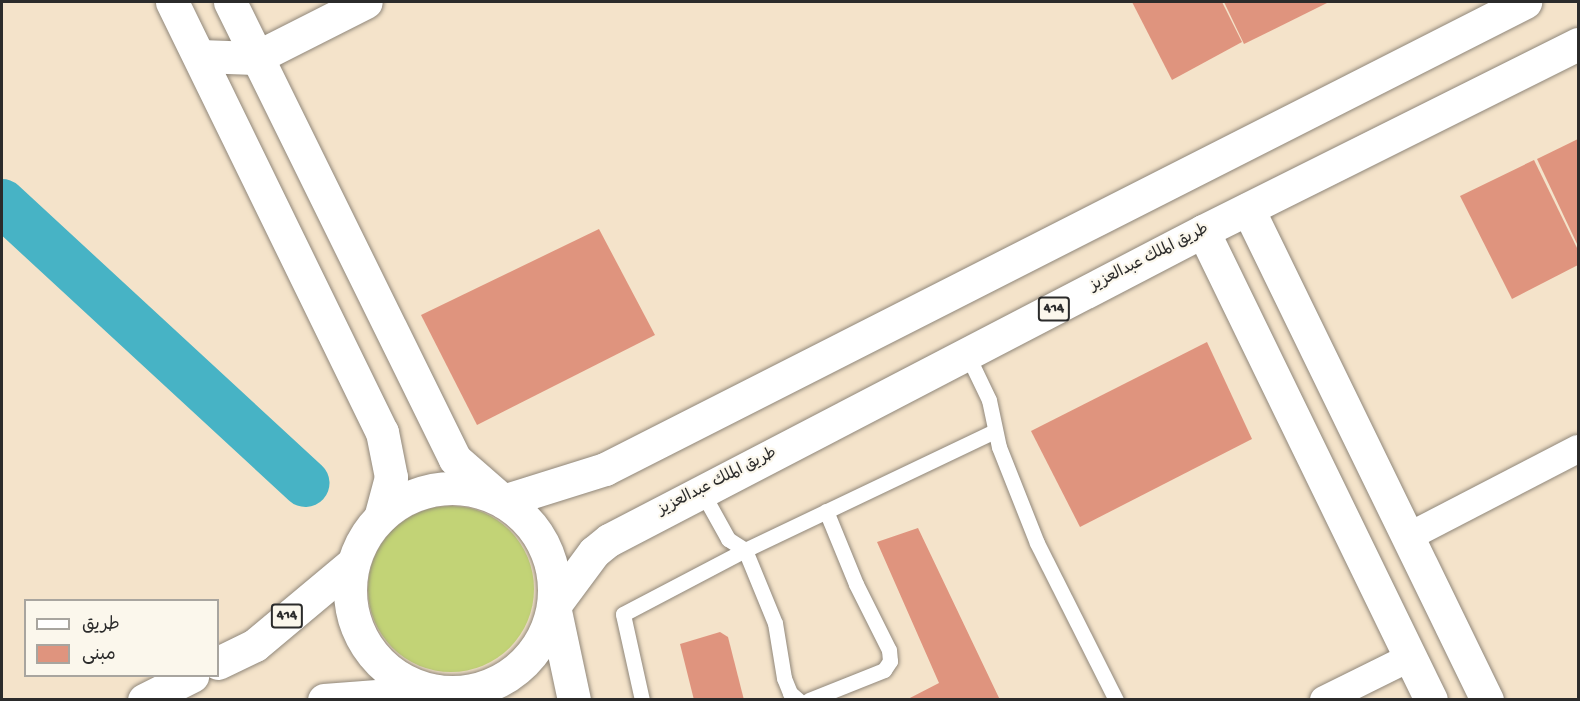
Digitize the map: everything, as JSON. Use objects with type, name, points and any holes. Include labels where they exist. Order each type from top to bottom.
[{"type":"main road","points":[[172,2],[382,432],[391,477],[380,518]]},
{"type":"main road","points":[[200,56],[255,58],[366,2]]},
{"type":"main road","points":[[444,695],[403,680],[376,659],[364,640],[350,597],[353,563],[363,539],[380,518],[406,498],[438,489],[471,490],[502,501],[605,469],[1492,9],[1525,2]]},
{"type":"main road","points":[[200,56],[238,4]]},
{"type":"main road","points":[[238,4],[255,58],[455,459],[527,520],[545,546],[554,575],[554,606],[574,699]]},
{"type":"main road","name":"طريق الملك عبدالعزيز","points":[[554,606],[594,552],[609,540],[1203,231],[1578,44]]},
{"type":"main road","points":[[1248,209],[1483,691],[1448,699]]},
{"type":"main road","points":[[1203,231],[1431,699]]},
{"type":"main road","name":"414","points":[[219,663],[255,645],[353,563]]},
{"type":"main road","points":[[324,699],[444,695],[468,691],[499,681],[525,662],[537,645],[554,606]]},
{"type":"main road","points":[[144,699],[188,677]]},
{"type":"street","points":[[1408,537],[1578,449]]},
{"type":"street","points":[[1324,699],[1411,657]]},
{"type":"lane","points":[[967,354],[989,400],[994,431],[1037,543],[1116,699]]},
{"type":"lane","points":[[642,699],[623,615],[745,550],[994,431]]},
{"type":"lane","points":[[702,492],[728,539],[745,550],[775,623],[784,678],[790,693],[798,699]]},
{"type":"lane","points":[[809,699],[884,670],[890,662],[889,650],[856,584],[826,511]]},
{"type":"green space","points":[[451,506],[483,512],[510,530],[528,557],[534,589],[528,621],[510,648],[483,666],[451,672],[419,666],[392,648],[374,621],[368,589],[374,557],[392,530],[419,512]]},
{"type":"building","points":[[1132,2],[1222,2],[1242,42],[1172,80]]},
{"type":"building","points":[[1224,2],[1329,2],[1244,44]]},
{"type":"building","points":[[1578,139],[1578,246],[1537,159]]},
{"type":"building","points":[[1534,160],[1578,250],[1578,265],[1512,299],[1460,196]]},
{"type":"building","points":[[599,229],[655,335],[477,425],[421,315]]},
{"type":"building","points":[[1207,342],[1252,439],[1080,527],[1031,431]]},
{"type":"building","points":[[918,528],[1000,700],[906,700],[939,683],[877,542]]},
{"type":"building","points":[[720,632],[728,637],[744,700],[694,700],[680,644]]},
{"type":"waterway","points":[[2,203],[305,483]]}]
